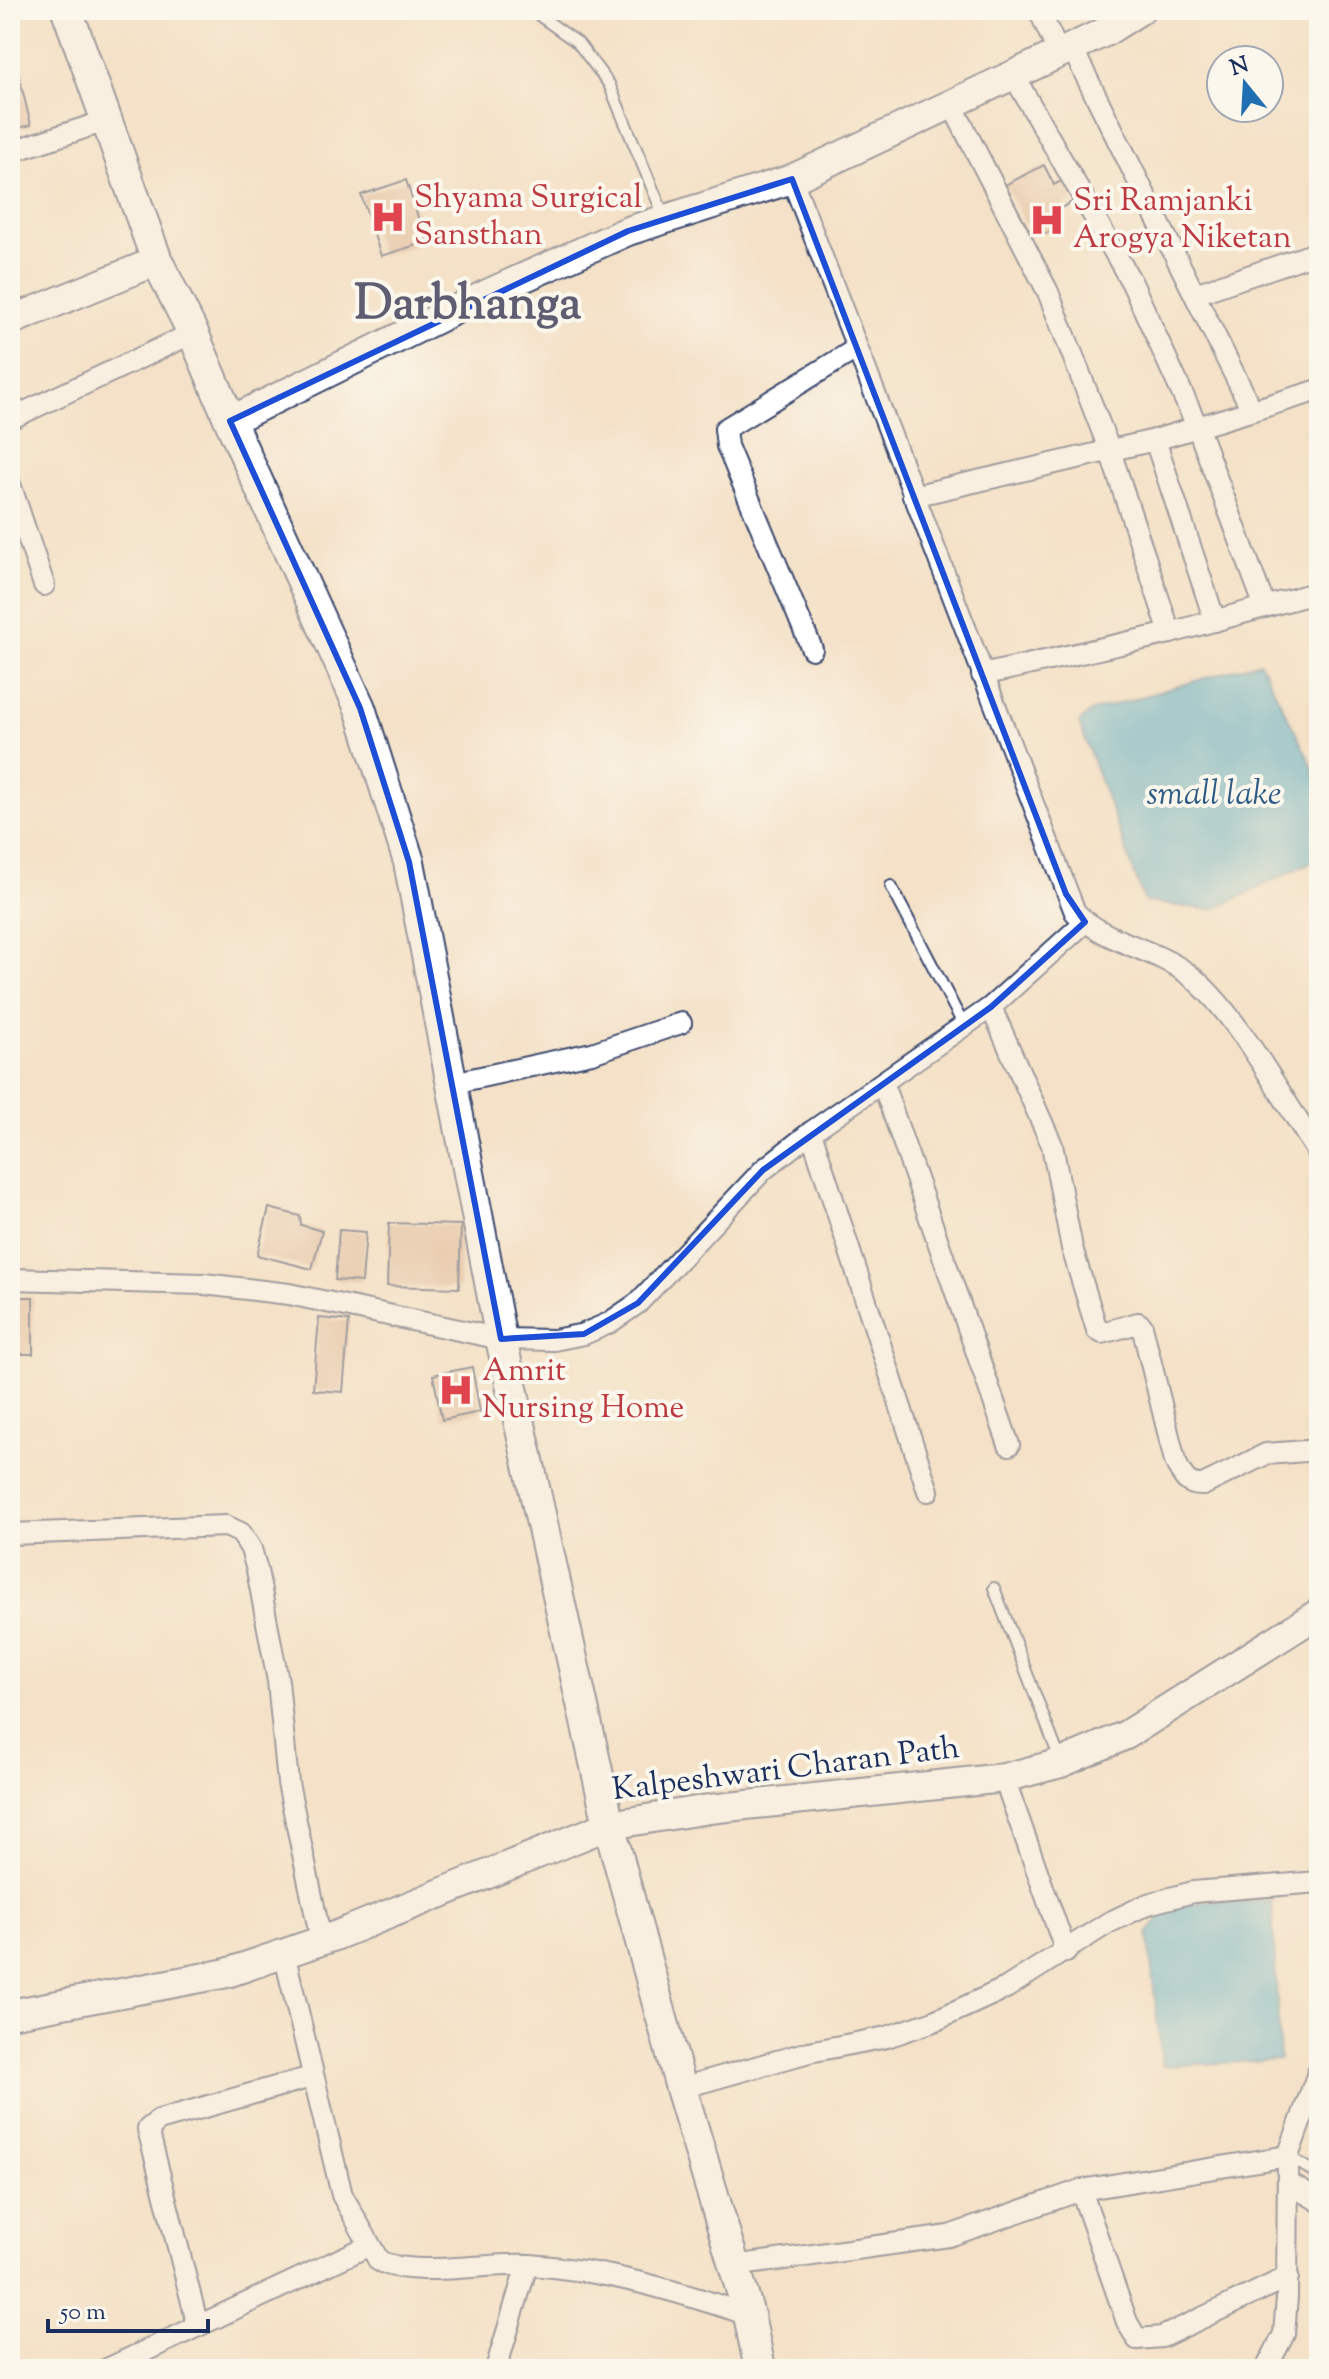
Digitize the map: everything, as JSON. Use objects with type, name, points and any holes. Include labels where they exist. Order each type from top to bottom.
[{"type":"main road","points":[[67,10],[109,120],[157,261],[193,333],[360,708],[409,862],[501,1339],[609,1825],[681,2088],[749,2315],[760,2369]]},
{"type":"street","points":[[1039,10],[1066,51],[1195,294],[1252,410]]},
{"type":"street","points":[[230,421],[487,294],[628,231],[792,179],[1066,51],[1140,10]]},
{"type":"street","points":[[1014,76],[1132,283],[1197,426],[1265,607]]},
{"type":"street","points":[[952,105],[1048,292],[1110,451],[1170,633]]},
{"type":"street","points":[[10,152],[109,120]]},
{"type":"street","points":[[792,179],[1066,894],[1085,922],[1157,953],[1208,990],[1319,1154]]},
{"type":"street","points":[[1195,294],[1310,255],[1319,256]]},
{"type":"street","points":[[10,321],[157,261]]},
{"type":"street","points":[[10,419],[193,333]]},
{"type":"street","points":[[812,649],[727,446],[725,429],[856,349]]},
{"type":"street","points":[[913,496],[1155,440],[1316,392],[1319,413]]},
{"type":"street","points":[[1155,440],[1215,621]]},
{"type":"street","points":[[10,484],[44,585]]},
{"type":"street","points":[[982,675],[1170,633],[1319,592]]},
{"type":"street","points":[[10,1279],[204,1284],[289,1294],[501,1339],[554,1340],[584,1334],[609,1323],[638,1303],[763,1170],[811,1132],[991,1007],[1085,922]]},
{"type":"street","points":[[991,1007],[1052,1145],[1072,1248],[1097,1330],[1102,1333],[1134,1324],[1142,1326],[1175,1461],[1184,1478],[1194,1486],[1203,1485],[1266,1454],[1319,1450]]},
{"type":"street","points":[[453,1083],[592,1053],[681,1023]]},
{"type":"street","points":[[883,1084],[1009,1445]]},
{"type":"street","points":[[811,1132],[928,1491]]},
{"type":"street","points":[[10,1534],[226,1526],[241,1533],[251,1549],[257,1570],[278,1681],[288,1783],[321,1940]]},
{"type":"street","name":"Kalpeshwari Charan Path","points":[[10,2014],[227,1973],[321,1940],[609,1825],[709,1809],[1004,1778],[1061,1763],[1126,1735],[1319,1613]]},
{"type":"street","points":[[1004,1778],[1066,1952]]},
{"type":"street","points":[[681,2088],[809,2052],[911,2029],[1006,1988],[1108,1923],[1148,1904],[1193,1892],[1319,1882]]},
{"type":"street","points":[[284,1953],[311,2077],[342,2195],[379,2261],[404,2269],[527,2265],[606,2272],[648,2282],[749,2315]]},
{"type":"street","points":[[1266,2369],[1284,2334],[1288,2277],[1288,2156],[1319,2070]]},
{"type":"street","points":[[198,2326],[148,2129],[159,2120],[311,2077]]},
{"type":"street","points":[[734,2266],[949,2236],[1081,2190],[1288,2156]]},
{"type":"street","points":[[1288,2183],[1319,2201]]},
{"type":"street","points":[[1081,2190],[1127,2322],[1137,2339],[1153,2340],[1288,2277]]},
{"type":"street","points":[[107,2369],[368,2246]]},
{"type":"street","points":[[496,2369],[527,2265]]},
{"type":"lane","points":[[540,16],[578,43],[609,84],[665,219]]},
{"type":"lane","points":[[891,886],[964,1027]]},
{"type":"lane","points":[[994,1588],[1061,1763]]},
{"type":"lane","points":[[1288,2156],[1319,2175]]},
{"type":"highlighted area","points":[[792,179],[1066,894],[1085,922],[991,1007],[763,1170],[638,1303],[584,1334],[501,1339],[409,862],[360,708],[230,421],[628,231]]},
{"type":"water","name":"small lake","points":[[1260,662],[1311,763],[1319,788],[1319,858],[1213,910],[1145,902],[1079,723],[1090,712]]},
{"type":"water","points":[[1206,1901],[1272,1901],[1280,2060],[1162,2066],[1148,1933],[1165,1913]]},
{"type":"building","points":[[10,45],[31,125],[10,130]]},
{"type":"building","points":[[1044,165],[1054,185],[1065,179],[1076,200],[1053,212],[1060,226],[1045,234],[1039,223],[1028,229],[1005,185]]},
{"type":"building","points":[[406,180],[426,242],[381,256],[361,195]]},
{"type":"building","points":[[269,1208],[300,1216],[301,1225],[322,1231],[312,1269],[257,1255]]},
{"type":"building","points":[[389,1223],[461,1225],[459,1288],[387,1286]]},
{"type":"building","points":[[339,1230],[366,1232],[362,1282],[335,1280]]},
{"type":"building","points":[[10,1297],[33,1297],[33,1354],[10,1354]]},
{"type":"building","points":[[319,1318],[349,1321],[343,1392],[313,1390]]},
{"type":"building","points":[[472,1367],[480,1412],[442,1420],[433,1375]]},
{"type":"place","name":"Shyama Surgical Sansthan","points":[[388,217]]},
{"type":"place","name":"Sri Ramjanki Arogya Niketan","points":[[1047,220]]},
{"type":"place","name":"Amrit Nursing Home","points":[[456,1390]]},
{"type":"district","name":"Darbhanga","points":[[468,306]]}]
